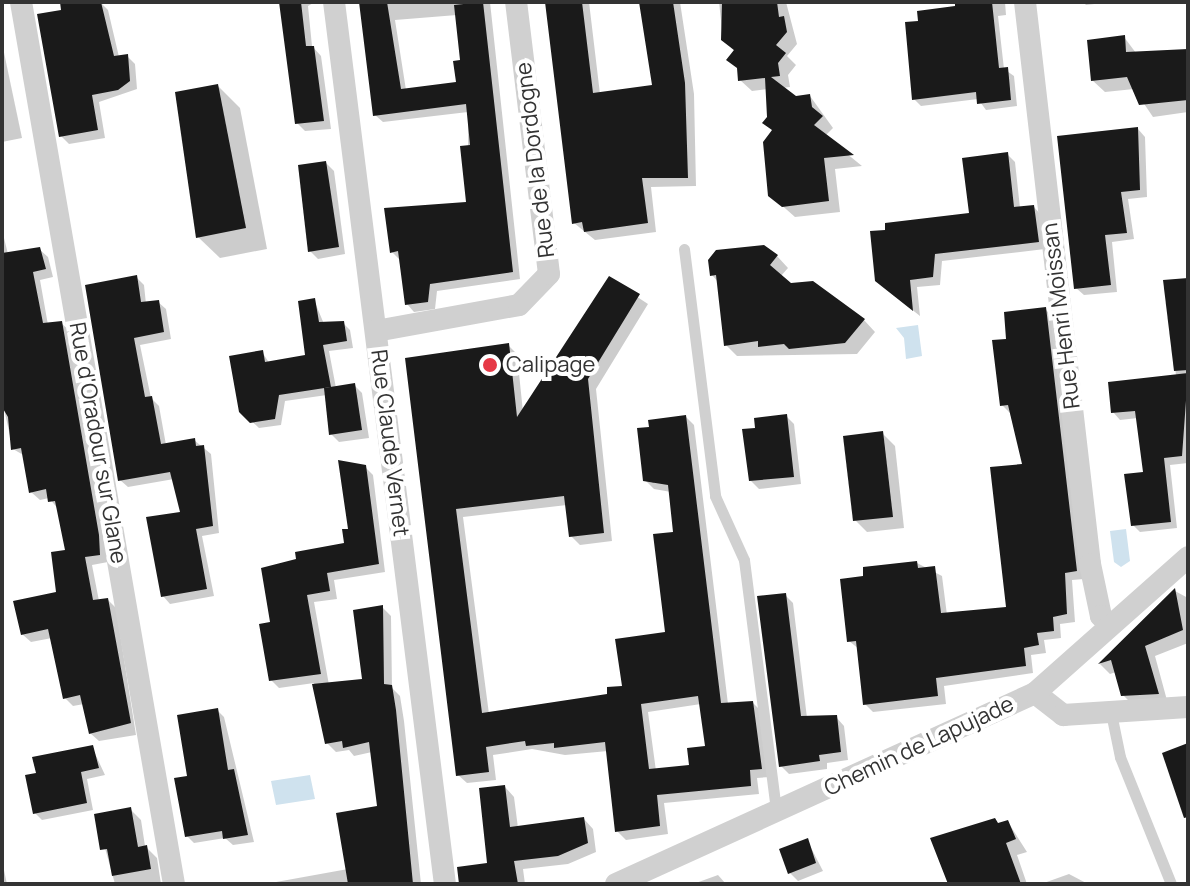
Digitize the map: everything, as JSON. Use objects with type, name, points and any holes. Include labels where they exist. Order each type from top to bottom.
[{"type":"street","name":"Rue d'Oradour sur Glane","points":[[21,2],[174,884]]},
{"type":"street","name":"Rue Claude Vernet","points":[[334,2],[445,884]]},
{"type":"street","name":"Rue de la Dordogne","points":[[376,331],[519,305],[549,274],[516,2]]},
{"type":"street","name":"Rue Henri Moissan","points":[[1025,2],[1090,564],[1101,616],[1110,626]]},
{"type":"street","name":"Chemin de Lapujade","points":[[616,884],[648,877],[776,811],[1035,693],[1188,557]]},
{"type":"street","points":[[1035,693],[1063,715],[1188,707]]},
{"type":"lane","points":[[684,249],[715,496],[744,560],[776,811]]},
{"type":"lane","points":[[1111,713],[1120,757],[1171,884]]},
{"type":"water","points":[[918,325],[922,356],[906,359],[904,338],[896,328]]},
{"type":"water","points":[[1126,529],[1130,561],[1121,567],[1114,562],[1110,531]]},
{"type":"water","points":[[310,775],[315,799],[276,805],[271,781]]},
{"type":"building","points":[[60,2],[101,2],[114,56],[128,54],[130,81],[118,90],[92,95],[98,130],[59,137],[37,14],[61,10]]},
{"type":"building","points":[[279,2],[301,2],[306,46],[314,46],[324,121],[295,124]]},
{"type":"building","points":[[359,2],[387,2],[401,89],[456,82],[453,61],[460,60],[454,5],[483,2],[513,272],[430,284],[428,302],[405,305],[398,251],[390,253],[384,208],[466,202],[460,146],[470,145],[466,104],[373,116]]},
{"type":"building","points":[[545,2],[582,2],[593,93],[652,85],[639,2],[673,2],[685,83],[688,178],[642,178],[648,223],[584,232],[582,222],[572,224]]},
{"type":"building","points":[[722,2],[777,2],[779,17],[784,16],[787,32],[776,45],[786,53],[778,63],[780,76],[771,77],[796,96],[810,94],[812,107],[823,116],[814,125],[854,155],[824,158],[829,201],[782,207],[768,196],[763,142],[772,130],[762,123],[767,117],[765,78],[738,81],[737,68],[726,60],[734,50],[721,40]]},
{"type":"building","points":[[955,2],[992,2],[999,68],[1008,67],[1011,100],[977,104],[976,92],[912,100],[905,22],[918,21],[917,11],[955,6]]},
{"type":"building","points":[[1125,35],[1126,52],[1188,49],[1188,100],[1139,105],[1127,77],[1091,81],[1087,40]]},
{"type":"building","points":[[218,84],[246,228],[196,238],[175,92]]},
{"type":"building","points":[[1138,127],[1140,190],[1121,192],[1127,233],[1105,235],[1111,285],[1074,289],[1057,136]]},
{"type":"building","points":[[1008,152],[1014,207],[1034,205],[1039,242],[935,254],[933,277],[910,280],[913,311],[875,281],[870,231],[885,230],[885,223],[969,213],[962,158]]},
{"type":"building","points":[[326,161],[339,247],[308,252],[298,165]]},
{"type":"building","points":[[764,245],[778,255],[770,265],[791,283],[813,281],[865,319],[845,343],[789,349],[784,344],[758,347],[758,341],[724,346],[716,275],[710,276],[708,260],[716,250]]},
{"type":"building","points":[[40,247],[46,269],[33,272],[43,323],[62,321],[99,535],[100,555],[85,557],[93,600],[108,598],[131,723],[89,734],[80,695],[63,699],[48,629],[21,635],[13,601],[56,592],[51,552],[65,550],[55,501],[48,502],[46,489],[29,493],[21,448],[11,450],[8,417],[2,407],[2,253]]},
{"type":"building","points":[[137,275],[141,302],[159,300],[164,332],[134,338],[145,397],[152,396],[161,444],[195,438],[196,446],[204,445],[213,526],[196,529],[207,589],[161,597],[146,517],[180,512],[170,472],[118,481],[85,285]]},
{"type":"building","points":[[609,276],[640,294],[588,379],[604,533],[569,537],[564,496],[456,509],[482,713],[607,694],[607,687],[622,686],[615,639],[665,632],[653,534],[673,532],[668,485],[643,481],[637,428],[649,427],[648,420],[686,415],[721,703],[753,701],[762,769],[750,770],[751,786],[657,795],[660,826],[615,832],[605,742],[554,748],[554,743],[526,746],[525,741],[486,747],[489,772],[456,776],[405,358],[509,343],[517,417]],"holes":[[[698,696],[705,746],[687,748],[689,765],[649,769],[641,704]]]},
{"type":"building","points":[[1188,278],[1188,370],[1174,371],[1163,280]]},
{"type":"building","points":[[315,298],[319,322],[344,321],[347,341],[323,345],[331,387],[279,395],[275,419],[250,423],[239,412],[229,356],[263,350],[265,362],[305,355],[298,301]]},
{"type":"building","points":[[1046,307],[1077,571],[1065,573],[1067,614],[1053,617],[1054,631],[1037,633],[1039,645],[1024,648],[1026,666],[936,678],[938,696],[863,705],[856,641],[847,642],[840,579],[863,576],[863,567],[917,561],[918,568],[935,566],[941,613],[1006,607],[990,467],[1022,464],[1008,405],[1000,406],[992,340],[1006,339],[1004,312]]},
{"type":"building","points":[[1188,373],[1182,456],[1164,458],[1171,522],[1131,526],[1124,474],[1143,472],[1135,411],[1111,413],[1108,382]]},
{"type":"building","points":[[355,383],[362,430],[329,435],[324,388]]},
{"type":"building","points":[[787,414],[794,477],[749,481],[742,429],[755,428],[754,418]]},
{"type":"building","points":[[883,431],[893,517],[853,521],[843,436]]},
{"type":"building","points":[[338,460],[366,465],[379,564],[327,573],[330,591],[307,595],[321,674],[269,681],[259,624],[270,622],[261,568],[296,559],[295,552],[344,543],[342,529],[348,529]]},
{"type":"building","points":[[1175,588],[1183,630],[1145,646],[1159,694],[1121,696],[1111,660],[1098,664]]},
{"type":"building","points":[[786,593],[801,716],[837,715],[841,752],[819,755],[820,761],[779,767],[757,596]]},
{"type":"building","points":[[383,605],[384,684],[392,685],[396,710],[413,884],[348,884],[336,813],[377,806],[369,742],[343,748],[342,741],[325,744],[312,684],[362,679],[353,610]]},
{"type":"building","points":[[218,708],[228,770],[234,769],[248,835],[223,839],[222,831],[185,837],[174,778],[187,776],[177,715]]},
{"type":"building","points":[[1188,743],[1188,817],[1184,818],[1162,753]]},
{"type":"building","points":[[93,745],[99,768],[81,772],[87,803],[33,814],[25,775],[36,773],[32,757]]},
{"type":"building","points":[[505,785],[510,827],[584,817],[588,843],[558,856],[514,861],[518,884],[459,884],[457,867],[487,863],[479,788]]},
{"type":"building","points":[[131,807],[138,847],[147,845],[151,869],[112,876],[107,849],[100,850],[94,814]]},
{"type":"building","points":[[995,818],[998,823],[1008,820],[1016,839],[1006,843],[1021,884],[948,884],[930,838]]},
{"type":"building","points":[[808,838],[816,863],[788,874],[779,849]]},
{"type":"place","name":"Calipage","points":[[490,365]]}]
